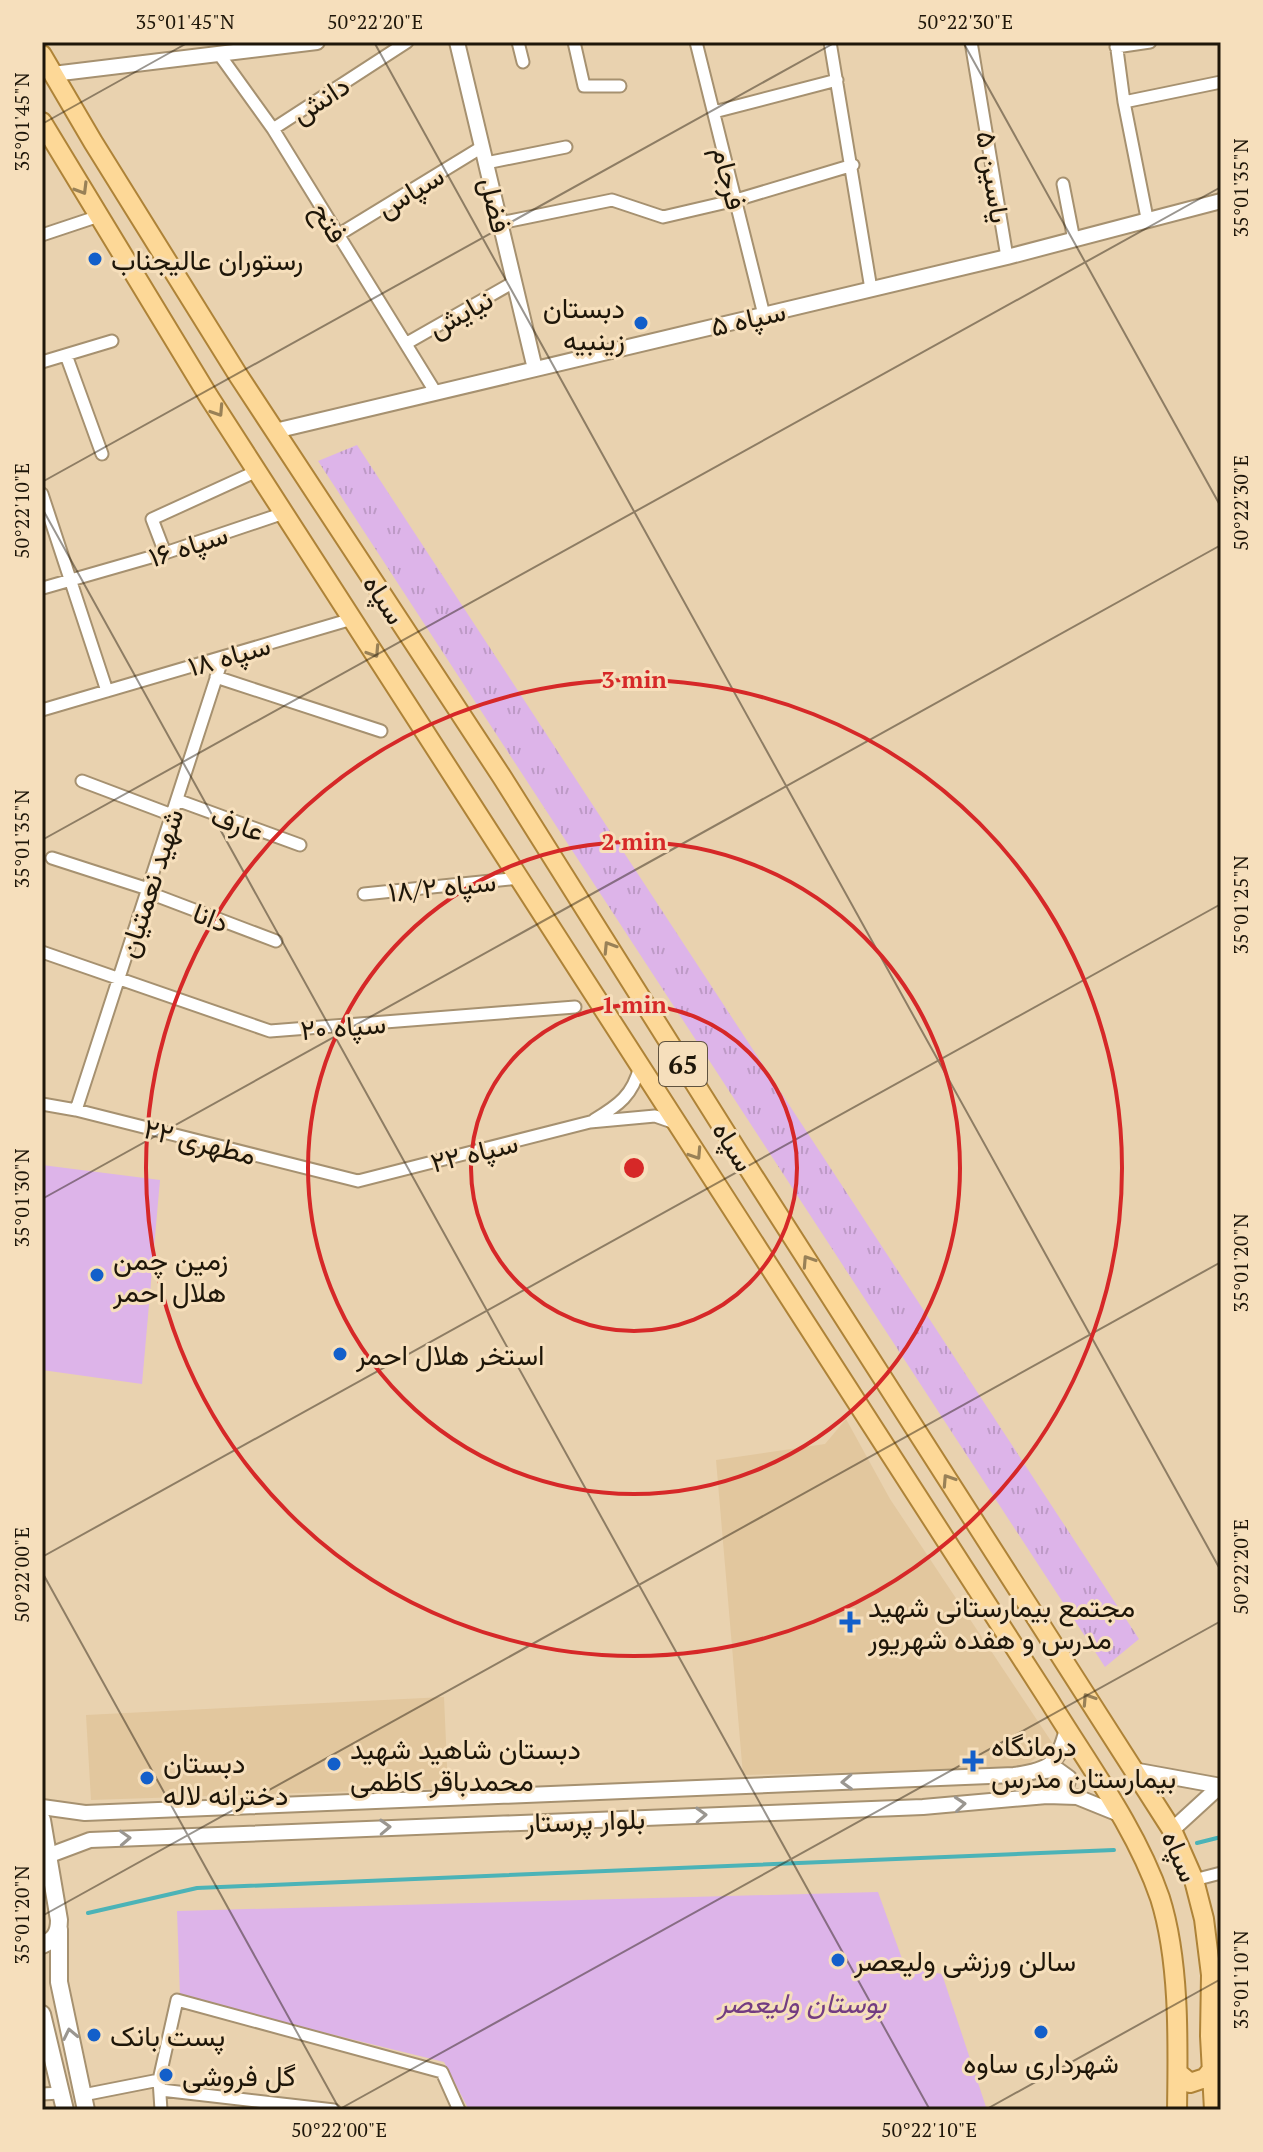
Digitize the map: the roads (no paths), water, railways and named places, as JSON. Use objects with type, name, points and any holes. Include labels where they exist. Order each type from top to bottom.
[{"type":"main road","name":"سپاه","points":[[42,55],[48,77],[502,777],[1172,1830],[1194,1880],[1214,1941],[1210,2036],[1214,2110]]},
{"type":"main road","name":"سپاه","points":[[42,122],[257,471],[1119,1814],[1160,1898],[1169,1938],[1178,2073],[1177,2110]]},
{"type":"main road","points":[[42,1820],[50,1855],[59,1929],[59,1982],[85,2102]]},
{"type":"main road","points":[[42,1945],[53,1940],[59,1929]]},
{"type":"main road","points":[[42,2014],[65,2110]]},
{"type":"main road","points":[[1178,2073],[1190,2083],[1198,2082],[1213,2068]]},
{"type":"main road","points":[[1215,2089],[1221,2109]]},
{"type":"street","points":[[48,77],[317,42]]},
{"type":"street","name":"دانش","points":[[273,129],[407,42]]},
{"type":"street","name":"فضل","points":[[457,42],[535,369]]},
{"type":"street","points":[[518,42],[523,62]]},
{"type":"street","points":[[574,42],[584,86],[620,86]]},
{"type":"street","name":"فرجام","points":[[696,42],[764,315]]},
{"type":"street","points":[[830,42],[853,165],[871,289]]},
{"type":"street","name":"یاسین ۵","points":[[971,42],[1007,257]]},
{"type":"street","points":[[1147,218],[1116,45],[1150,42]]},
{"type":"street","name":"فتح","points":[[219,54],[273,129],[436,393]]},
{"type":"street","points":[[714,112],[837,80]]},
{"type":"street","points":[[1124,102],[1221,82]]},
{"type":"street","name":"سپاس","points":[[338,235],[482,147]]},
{"type":"street","points":[[486,163],[566,147]]},
{"type":"street","points":[[500,223],[612,200],[663,217],[736,200],[853,165]]},
{"type":"street","points":[[1063,184],[1074,240]]},
{"type":"street","name":"سپاه ۵","points":[[275,431],[1007,257],[1221,201]]},
{"type":"street","points":[[42,235],[99,216]]},
{"type":"street","name":"نیایش","points":[[407,343],[514,282]]},
{"type":"street","points":[[42,362],[112,341]]},
{"type":"street","points":[[66,355],[102,454]]},
{"type":"street","points":[[165,553],[152,519],[257,471]]},
{"type":"street","points":[[42,494],[107,691]]},
{"type":"street","name":"سپاه ۱۶","points":[[43,588],[165,553],[284,513]]},
{"type":"street","name":"سپاه ۱۸","points":[[42,710],[352,619]]},
{"type":"street","name":"شهید نعمتیان","points":[[76,1110],[223,657]]},
{"type":"street","points":[[216,677],[381,731]]},
{"type":"street","points":[[82,781],[172,815]]},
{"type":"street","name":"عارف","points":[[177,800],[300,845]]},
{"type":"street","name":"دانا","points":[[52,858],[148,891],[276,941]]},
{"type":"street","name":"سپاه ۱۸/۲","points":[[364,894],[519,878]]},
{"type":"street","name":"سپاه ۲۰","points":[[42,952],[270,1031],[575,1007]]},
{"type":"street","points":[[590,1122],[616,1107],[629,1095],[640,1066]]},
{"type":"street","name":"مطهری ۲۲","points":[[42,1104],[358,1181]]},
{"type":"street","points":[[590,1122],[655,1116],[676,1123]]},
{"type":"street","name":"سپاه ۲۲","points":[[358,1181],[590,1122]]},
{"type":"street","points":[[1044,1771],[1057,1759],[1067,1729]]},
{"type":"street","points":[[1044,1771],[1058,1770],[1069,1778],[1066,1787],[1047,1796]]},
{"type":"street","points":[[1133,1770],[1220,1786]]},
{"type":"street","name":"بلوار پرستار","points":[[42,1807],[85,1813],[1014,1775],[1044,1771]]},
{"type":"street","points":[[1172,1830],[1220,1786]]},
{"type":"street","points":[[735,1787],[736,1814]]},
{"type":"street","name":"بلوار پرستار","points":[[50,1855],[90,1840],[923,1807],[1047,1796],[1077,1797],[1119,1814]]},
{"type":"street","points":[[1194,1880],[1221,1873]]},
{"type":"street","points":[[161,2110],[160,2085],[177,2000],[442,2072],[459,2110]]},
{"type":"street","points":[[85,2102],[160,2085],[334,2110]]},
{"type":"street","points":[[42,2094],[61,2093]]},
{"type":"waterway","points":[[1197,1843],[1221,1837]]},
{"type":"waterway","points":[[88,1913],[197,1888],[1114,1850]]},
{"type":"place","name":"رستوران عالیجناب","points":[[95,259]]},
{"type":"place","name":"دبستان زینبیه","points":[[641,323]]},
{"type":"place","name":"زمین چمن هلال احمر","points":[[97,1275]]},
{"type":"place","name":"استخر هلال احمر","points":[[340,1354]]},
{"type":"place","name":"مجتمع بیمارستانی شهید مدرس و هفده شهریور","points":[[850,1622]]},
{"type":"place","name":"درمانگاه بیمارستان مدرس","points":[[973,1761]]},
{"type":"place","name":"دبستان شاهید شهید محمدباقر کاظمی","points":[[334,1764]]},
{"type":"place","name":"دبستان دخترانه لاله","points":[[147,1778]]},
{"type":"place","name":"سالن ورزشی ولیعصر","points":[[838,1960]]},
{"type":"place","name":"شهرداری ساوه","points":[[1041,2032]]},
{"type":"place","name":"پست بانک","points":[[94,2035]]},
{"type":"place","name":"گل فروشی","points":[[166,2075]]},
{"type":"park label","name":"بوستان ولیعصر","points":[[802,2002]]}]
